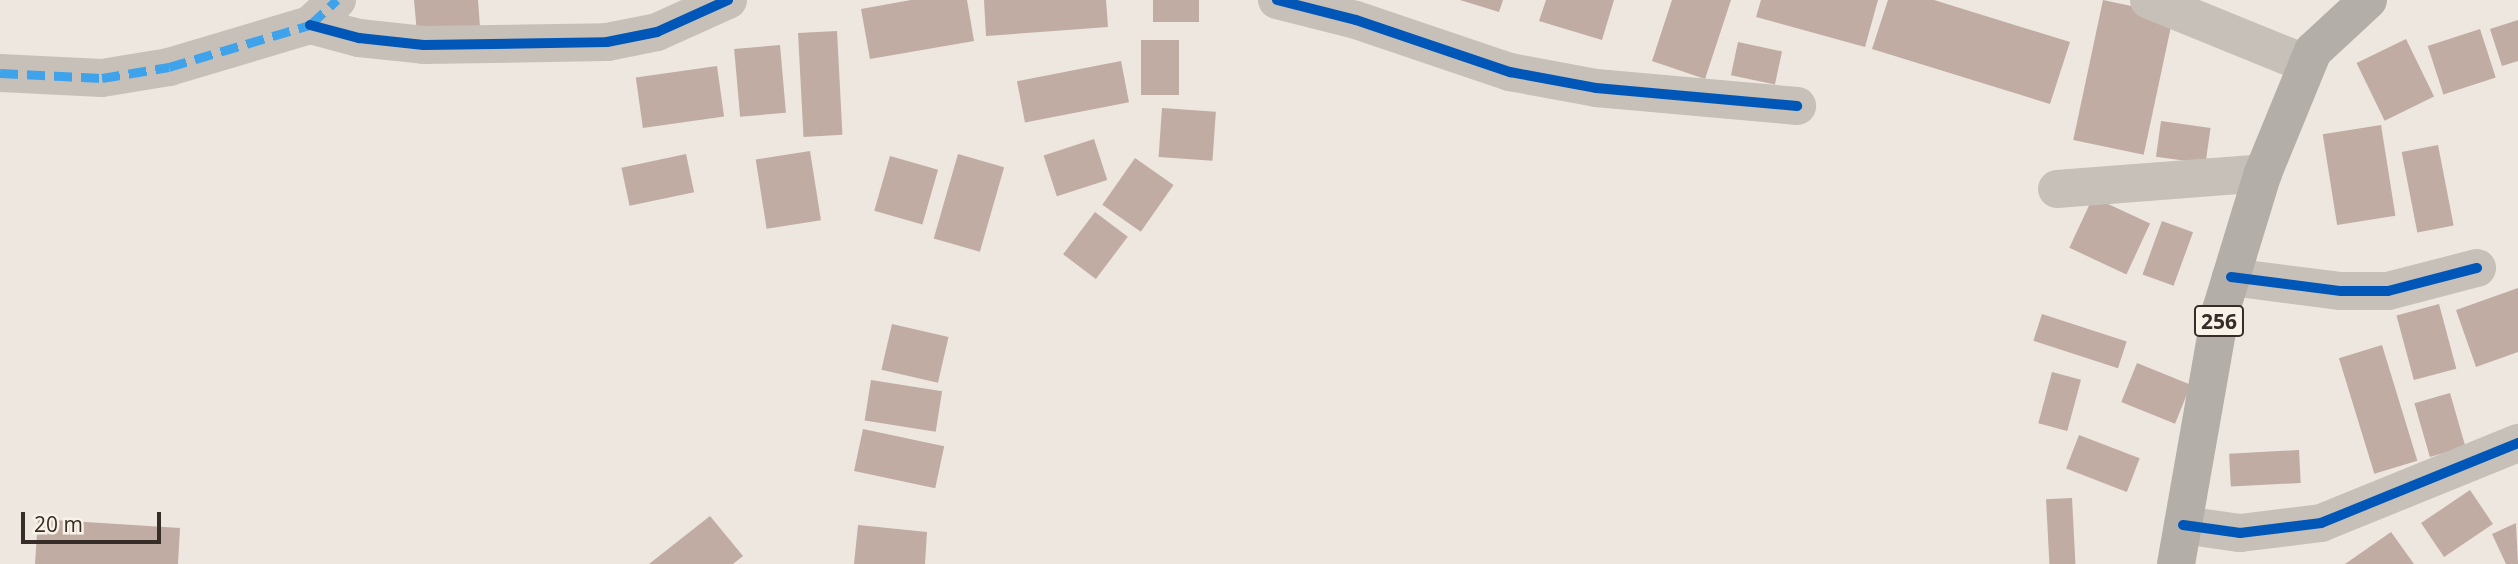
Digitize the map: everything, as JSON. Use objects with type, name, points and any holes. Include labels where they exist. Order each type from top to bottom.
[{"type":"main road","name":"256","points":[[2176,564],[2231,277],[2263,173],[2313,51],[2368,0]]},
{"type":"street","points":[[0,73],[102,78],[169,67],[310,25],[337,0]]},
{"type":"street","points":[[310,25],[359,38],[424,45],[607,42],[657,32],[728,0]]},
{"type":"street","points":[[1277,0],[1356,20],[1510,72],[1596,88],[1797,106]]},
{"type":"street","points":[[2149,0],[2307,64]]},
{"type":"street","points":[[2057,189],[2263,173]]},
{"type":"street","points":[[2231,277],[2341,290],[2388,291],[2477,268]]},
{"type":"street","points":[[2183,525],[2240,533],[2321,523],[2518,443]]},
{"type":"building","points":[[414,0],[478,0],[480,27],[417,33]]},
{"type":"building","points":[[911,0],[967,0],[974,41],[870,59],[861,9]]},
{"type":"building","points":[[984,0],[1106,0],[1108,27],[986,36]]},
{"type":"building","points":[[1153,0],[1199,0],[1199,22],[1153,22]]},
{"type":"building","points":[[1460,0],[1503,0],[1499,12]]},
{"type":"building","points":[[1546,0],[1614,0],[1602,40],[1539,21]]},
{"type":"building","points":[[1672,0],[1731,0],[1705,79],[1652,61]]},
{"type":"building","points":[[1761,0],[1878,0],[1865,47],[1756,17]]},
{"type":"building","points":[[1888,0],[1934,0],[2070,42],[2050,104],[1872,49]]},
{"type":"building","points":[[2103,0],[2173,15],[2144,155],[2073,140]]},
{"type":"building","points":[[2518,20],[2518,61],[2502,66],[2490,29]]},
{"type":"building","points":[[2480,29],[2496,78],[2443,94],[2428,46]]},
{"type":"building","points":[[837,31],[842,135],[803,137],[798,33]]},
{"type":"building","points":[[2406,39],[2434,97],[2385,121],[2357,63]]},
{"type":"building","points":[[1141,40],[1179,40],[1179,95],[1141,95]]},
{"type":"building","points":[[1738,42],[1782,51],[1775,85],[1731,75]]},
{"type":"building","points":[[780,45],[786,113],[740,117],[734,49]]},
{"type":"building","points":[[1121,61],[1129,102],[1025,122],[1017,81]]},
{"type":"building","points":[[717,66],[724,117],[643,128],[636,77]]},
{"type":"building","points":[[1162,108],[1216,112],[1212,161],[1159,157]]},
{"type":"building","points":[[2161,121],[2211,128],[2206,164],[2156,157]]},
{"type":"building","points":[[2381,125],[2395,216],[2337,225],[2323,134]]},
{"type":"building","points":[[1094,139],[1107,180],[1057,196],[1044,155]]},
{"type":"building","points":[[2438,145],[2454,225],[2417,233],[2402,152]]},
{"type":"building","points":[[810,151],[821,220],[767,229],[756,160]]},
{"type":"building","points":[[686,154],[694,192],[630,206],[621,168]]},
{"type":"building","points":[[958,154],[1004,167],[980,252],[934,239]]},
{"type":"building","points":[[890,156],[938,170],[922,225],[874,211]]},
{"type":"building","points":[[1135,158],[1174,185],[1141,232],[1102,205]]},
{"type":"building","points":[[2093,197],[2150,224],[2126,274],[2069,248]]},
{"type":"building","points":[[1095,212],[1128,237],[1096,279],[1063,254]]},
{"type":"building","points":[[2162,221],[2193,232],[2174,286],[2143,275]]},
{"type":"building","points":[[2518,288],[2518,352],[2476,367],[2456,310]]},
{"type":"building","points":[[2439,304],[2456,369],[2414,380],[2396,315]]},
{"type":"building","points":[[2042,314],[2127,342],[2118,368],[2033,341]]},
{"type":"building","points":[[892,324],[949,337],[938,383],[881,370]]},
{"type":"building","points":[[2382,345],[2417,461],[2374,474],[2339,358]]},
{"type":"building","points":[[2137,363],[2191,385],[2175,424],[2121,402]]},
{"type":"building","points":[[2052,372],[2081,380],[2067,431],[2038,423]]},
{"type":"building","points":[[871,380],[942,391],[936,432],[865,420]]},
{"type":"building","points":[[2450,393],[2465,447],[2430,457],[2414,403]]},
{"type":"building","points":[[863,429],[944,446],[935,488],[854,471]]},
{"type":"building","points":[[2079,435],[2140,458],[2127,492],[2066,469]]},
{"type":"building","points":[[2299,450],[2301,483],[2231,487],[2229,454]]},
{"type":"building","points":[[2470,490],[2493,524],[2444,557],[2421,523]]},
{"type":"building","points":[[2072,498],[2075,564],[2049,564],[2046,499]]},
{"type":"building","points":[[710,516],[743,556],[733,564],[649,564]]},
{"type":"building","points":[[38,519],[180,528],[178,564],[35,564]]},
{"type":"building","points":[[2516,523],[2518,564],[2506,564],[2492,534]]},
{"type":"building","points":[[858,525],[927,532],[925,564],[854,564]]},
{"type":"building","points":[[2391,532],[2414,564],[2345,564]]},
{"type":"marked path","points":[[0,73],[102,78],[169,67],[310,25],[337,0]]},
{"type":"cycle path","points":[[310,25],[359,38],[424,45],[607,42],[657,32],[728,0]]},
{"type":"cycle path","points":[[1277,0],[1356,20],[1510,72],[1596,88],[1797,106]]},
{"type":"cycle path","points":[[2231,277],[2341,291],[2388,291],[2477,268]]},
{"type":"cycle path","points":[[2183,525],[2240,533],[2321,523],[2518,443]]}]
